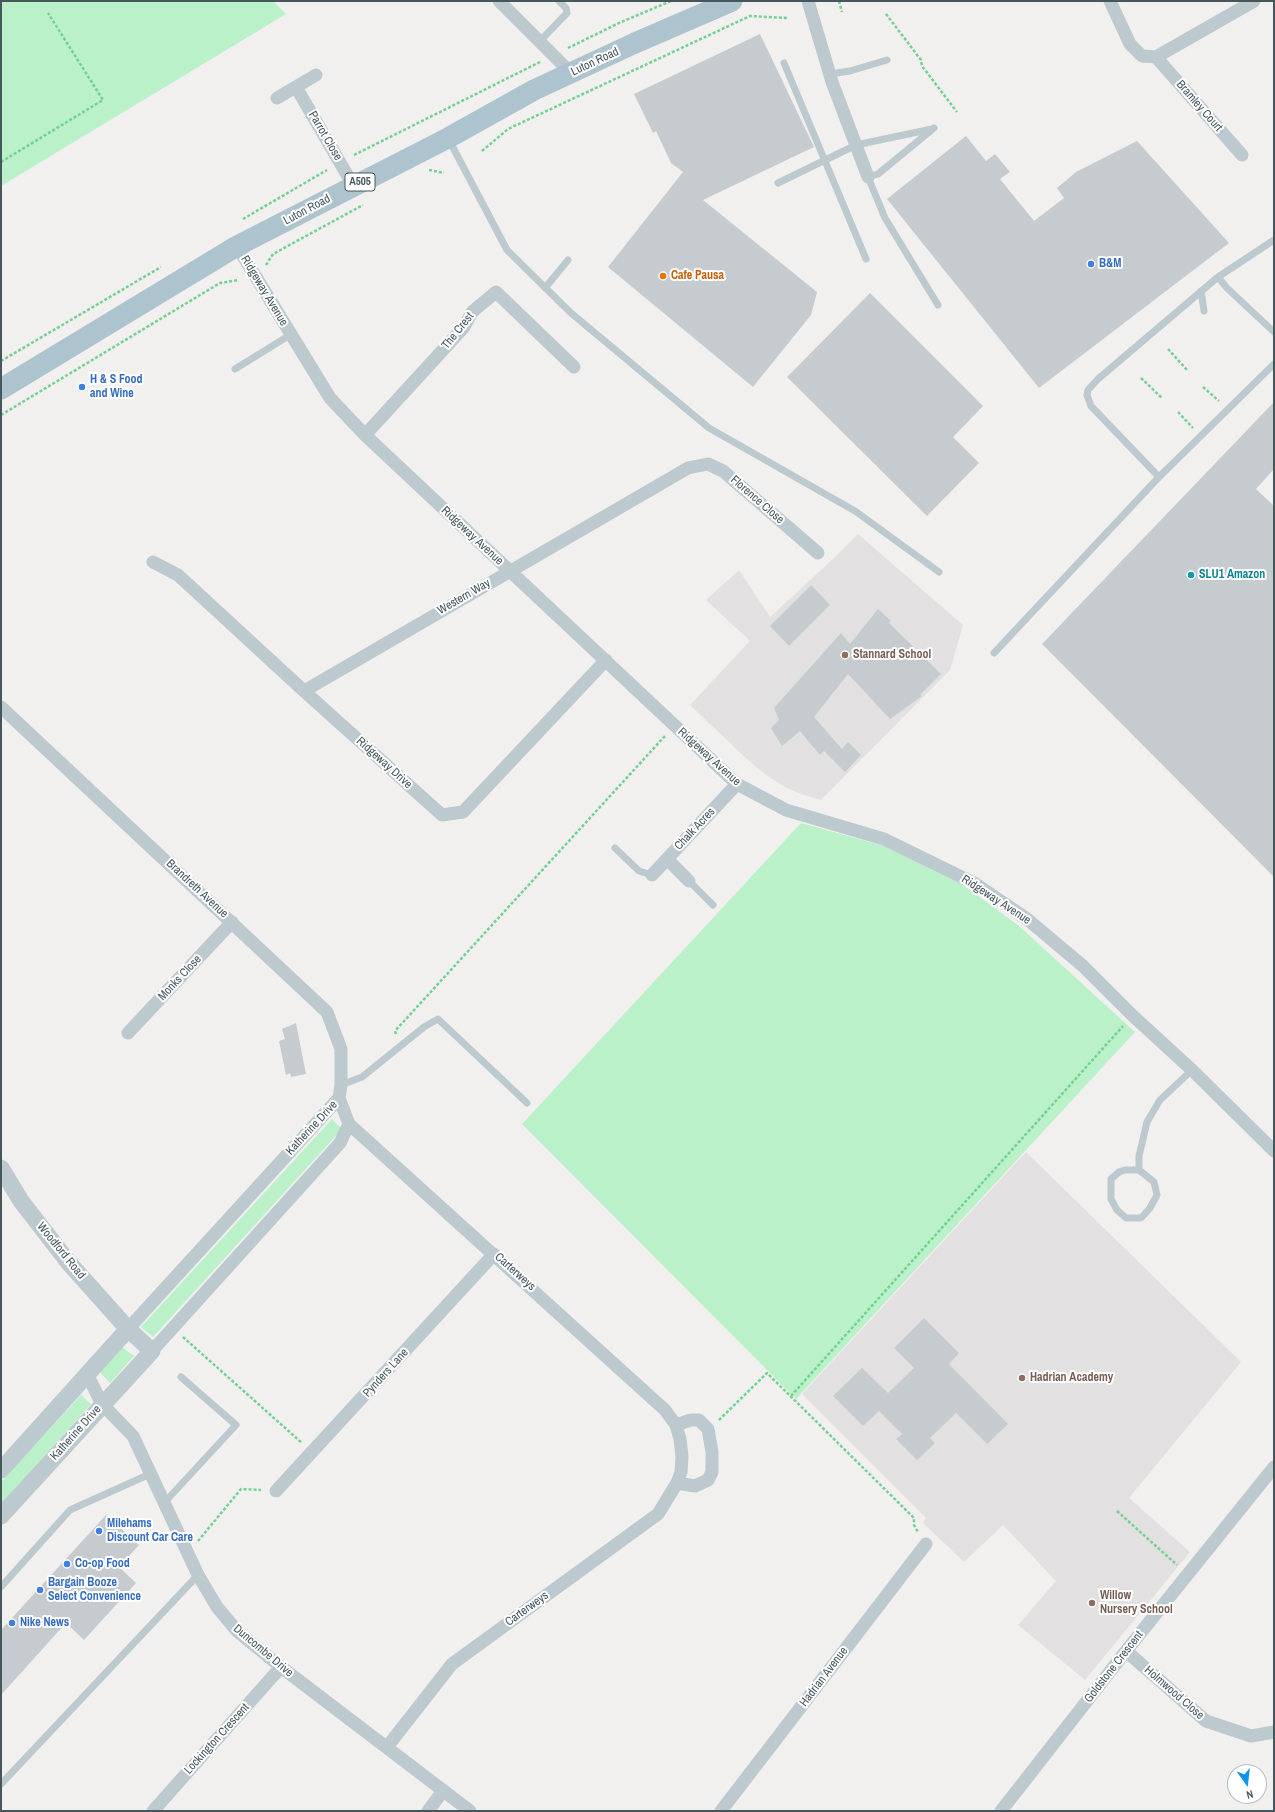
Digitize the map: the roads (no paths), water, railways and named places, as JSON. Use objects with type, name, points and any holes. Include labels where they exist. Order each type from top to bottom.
[{"type":"main road","name":"Luton Road","points":[[1,389],[238,246],[448,138],[534,90],[635,43],[732,1]]},
{"type":"street","points":[[498,1],[571,73]]},
{"type":"street","points":[[808,1],[830,74],[868,177]]},
{"type":"street","points":[[1110,1],[1130,44],[1142,56],[1156,57],[1251,2]]},
{"type":"street","name":"Bramley Court","points":[[1156,57],[1242,155]]},
{"type":"street","points":[[277,98],[316,74]]},
{"type":"street","name":"Parrot Close","points":[[296,87],[353,186]]},
{"type":"street","name":"Ridgeway Avenue","points":[[238,246],[290,335],[330,398],[365,434],[737,784],[786,810],[884,839],[974,883],[1033,924],[1083,966],[1274,1151]]},
{"type":"street","name":"The Crest","points":[[365,434],[464,327],[472,312],[496,292],[574,367]]},
{"type":"street","name":"Florence Close","points":[[688,468],[708,464],[723,471],[818,553]]},
{"type":"street","name":"Western Way","points":[[304,691],[509,570],[688,468]]},
{"type":"street","name":"Ridgeway Drive","points":[[153,562],[178,575],[442,815],[463,812],[606,660]]},
{"type":"street","name":"Brandreth Avenue","points":[[1,707],[327,1012],[341,1049],[340,1091]]},
{"type":"street","name":"Chalk Acres","points":[[652,875],[737,784]]},
{"type":"street","points":[[667,860],[688,881]]},
{"type":"street","name":"Monks Close","points":[[128,1033],[232,922]]},
{"type":"street","name":"Katherine Drive","points":[[1,1516],[340,1143],[349,1124],[340,1091]]},
{"type":"street","name":"Katherine Drive","points":[[1,1470],[340,1091]]},
{"type":"street","name":"Carterweys","points":[[349,1124],[666,1410],[676,1425],[680,1439],[682,1456],[682,1472],[658,1514],[452,1664],[387,1747]]},
{"type":"street","name":"Woodford Road","points":[[1,1168],[21,1202],[69,1263],[128,1329]]},
{"type":"street","name":"Pynders Lane","points":[[276,1491],[313,1453],[494,1254]]},
{"type":"street","points":[[128,1329],[152,1351]]},
{"type":"street","name":"Duncombe Drive","points":[[88,1374],[102,1404],[133,1436],[188,1554],[216,1607],[237,1631],[281,1667],[470,1811]]},
{"type":"street","points":[[676,1425],[691,1420],[699,1420],[708,1428],[712,1452],[712,1472],[708,1480],[695,1486],[677,1483]]},
{"type":"street","name":"Goldstone Crescent","points":[[1001,1811],[1126,1651],[1274,1467]]},
{"type":"street","name":"Hadrian Avenue","points":[[721,1811],[926,1544]]},
{"type":"street","name":"Holmwood Close","points":[[1126,1651],[1206,1721],[1251,1736],[1274,1732]]},
{"type":"street","name":"Lockington Crescent","points":[[153,1811],[281,1667]]},
{"type":"street","points":[[428,1811],[443,1791]]},
{"type":"lane","points":[[540,41],[567,13],[559,1]]},
{"type":"lane","points":[[830,74],[850,71],[887,60]]},
{"type":"lane","points":[[784,63],[866,258]]},
{"type":"lane","points":[[778,183],[856,145],[934,128],[878,174],[868,177],[885,218],[938,305]]},
{"type":"lane","points":[[448,138],[507,250],[571,313],[709,428],[855,511],[939,572]]},
{"type":"lane","points":[[1159,477],[1091,406],[1087,395],[1088,390],[1218,277],[1274,240]]},
{"type":"lane","points":[[546,288],[568,260]]},
{"type":"lane","points":[[1218,277],[1227,288],[1274,332]]},
{"type":"lane","points":[[1201,291],[1204,312]]},
{"type":"lane","points":[[235,369],[290,335]]},
{"type":"lane","points":[[994,653],[1159,477],[1274,364]]},
{"type":"lane","points":[[615,848],[639,871],[652,875]]},
{"type":"lane","points":[[688,881],[713,905]]},
{"type":"lane","points":[[340,1091],[362,1078],[402,1044],[424,1027],[438,1019],[527,1103]]},
{"type":"lane","points":[[1139,1170],[1139,1156],[1147,1122],[1160,1100],[1192,1070]]},
{"type":"lane","points":[[1125,1170],[1139,1170],[1154,1182],[1157,1195],[1150,1208],[1141,1218],[1126,1218],[1116,1210],[1111,1199],[1111,1180],[1119,1172],[1125,1170]]},
{"type":"lane","points":[[164,1503],[236,1425],[181,1377]]},
{"type":"lane","points":[[1,1587],[70,1510],[150,1474]]},
{"type":"lane","points":[[1,1784],[198,1574]]},
{"type":"place","name":"B&M","points":[[1091,264]]},
{"type":"place","name":"Cafe Pausa","points":[[663,276]]},
{"type":"place","name":"H & S Food and Wine","points":[[82,387]]},
{"type":"place","name":"SLU1 Amazon","points":[[1191,575]]},
{"type":"place","name":"Stannard School","points":[[845,655]]},
{"type":"place","name":"Hadrian Academy","points":[[1022,1378]]},
{"type":"place","name":"Milehams Discount Car Care","points":[[99,1531]]},
{"type":"place","name":"Co-op Food","points":[[67,1564]]},
{"type":"place","name":"Bargain Booze Select Convenience","points":[[40,1590]]},
{"type":"place","name":"Willow Nursery School","points":[[1092,1603]]},
{"type":"place","name":"Nike News","points":[[12,1623]]}]
